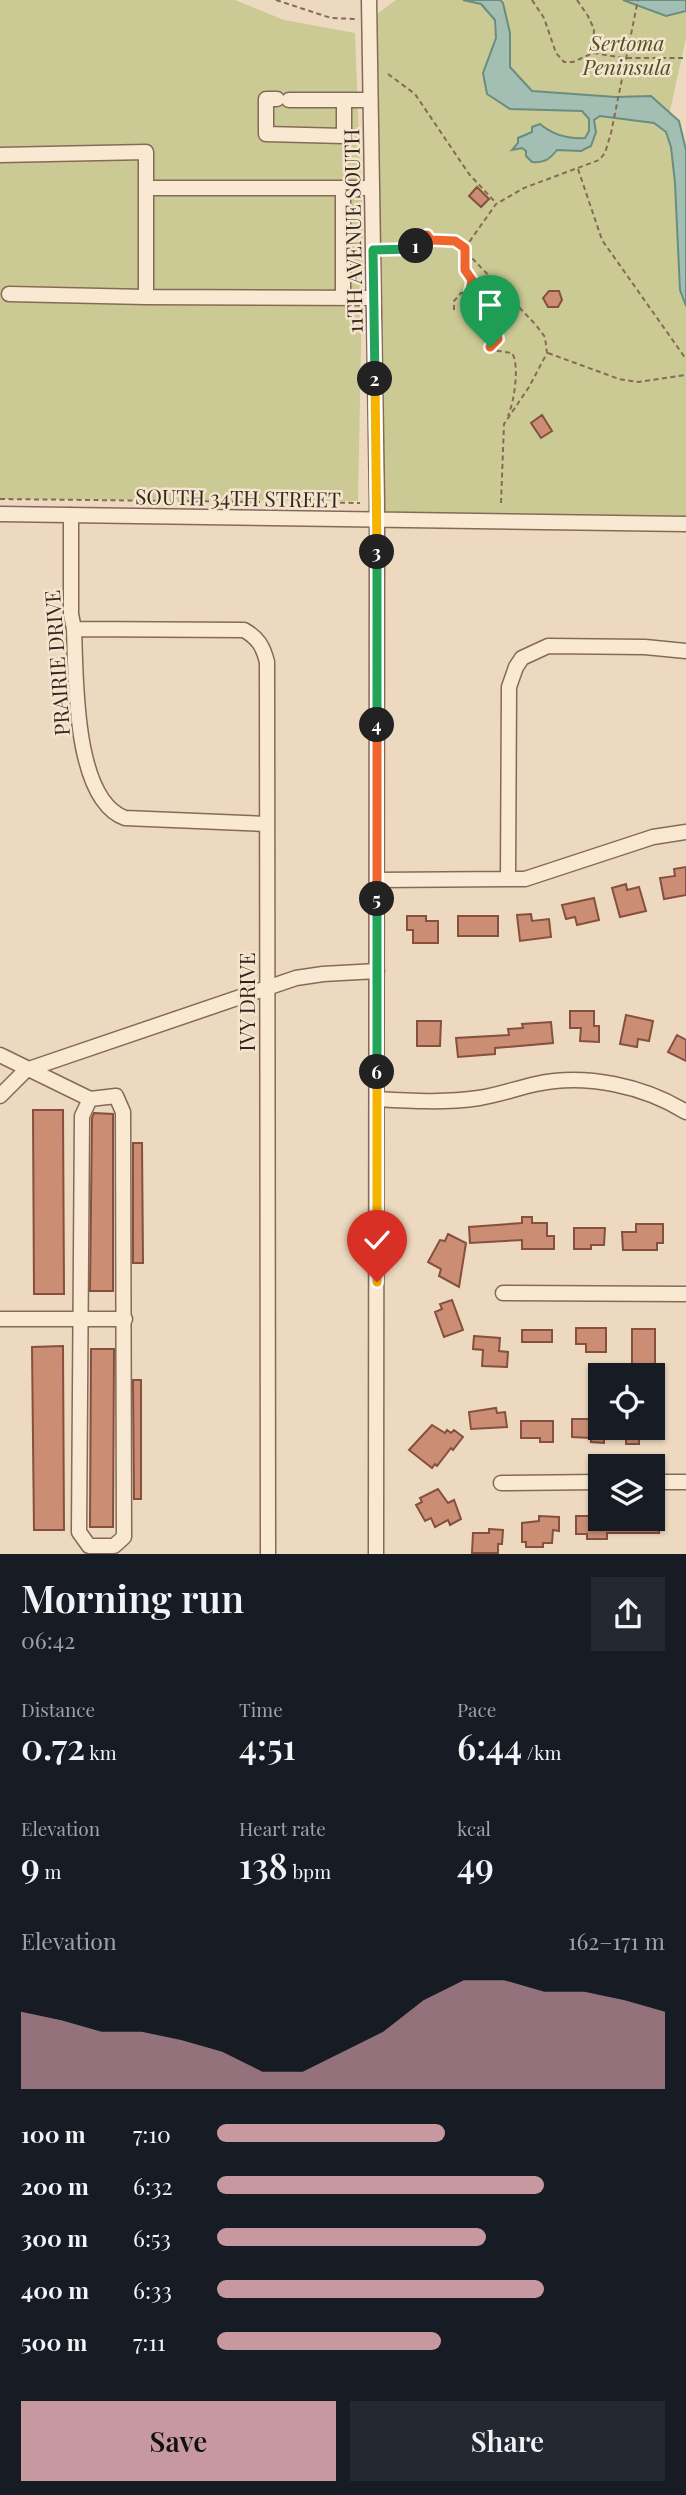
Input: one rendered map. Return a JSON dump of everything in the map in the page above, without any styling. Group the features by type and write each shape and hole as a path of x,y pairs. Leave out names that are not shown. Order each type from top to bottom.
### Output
{"street":[{"name":"11TH AVENUE SOUTH","path":"369,11 377,520 376,1553"},
{"path":"344,100 344,136 266,134 266,99 370,100"},
{"path":"0,155 146,152 146,297"},
{"path":"146,188 372,188"},
{"path":"343,298 344,188"},
{"path":"9,294 374,298"},
{"name":"SOUTH 34TH STREET","path":"0,514 686,524"},
{"name":"PRAIRIE DRIVE","path":"71,515 71,614 79,727 90,773 106,807 125,818 267,824"},
{"name":"IVY DRIVE","path":"74,629 244,630 264,647 267,662 268,1553"},
{"path":"508,879 509,687 516,667 523,658 548,646 645,647 686,651"},
{"path":"377,880 525,879 653,837 686,832"},
{"path":"0,1096 26,1070 296,978 377,971"},
{"path":"0,1055 90,1099 116,1096 123,1112 124,1537 114,1546 89,1546 79,1532 82,1116 90,1099"},
{"path":"377,1099 477,1098 537,1084 585,1081 619,1085 671,1103 686,1112"},
{"path":"503,1293 686,1294"},
{"path":"0,1319 125,1319"},
{"path":"501,1483 588,1482"},
{"path":"665,1482 686,1482"}],"path":[{"path":"276,0 331,18 369,11"},
{"path":"532,0 544,18 556,53 564,62 573,62 593,53 625,58 686,58"},
{"path":"577,0 594,29 593,53"},
{"path":"470,292 472,280 465,270 465,248 496,204 524,188 599,160 605,153 638,0"},
{"path":"388,74 415,94 469,174 496,204"},
{"path":"578,168 602,240 686,359"},
{"path":"373,250 412,249 427,235 431,240 455,241 465,248 545,337 547,353 529,387 504,424 501,503"},
{"path":"454,310 453,301 461,293 481,295 498,339 490,347 492,351 512,354 515,358 512,407 507,421"},
{"path":"547,353 554,353 619,379 638,382 686,375"},
{"path":"0,499 360,503"}],"green space":[{"path":"0,0 235,0 284,20 355,33 363,244 358,501 0,499"},
{"name":"Sertoma Peninsula","path":"396,0 686,0 686,38 669,115 686,288 686,519 377,520 369,20"}],"shaded area":[{"path":"463,0 500,0 503,3 510,33 510,67 532,91 616,97 651,96 679,121 686,150 686,306 680,290 675,183 671,147 666,132 654,123 600,116 594,120 596,132 591,146 581,151 557,150 546,160 532,162 522,148 512,150 518,143 518,138 532,132 532,127 540,124 561,136 585,138 589,131 589,119 582,111 510,109 487,94 483,73 496,38 495,20 481,4"},
{"path":"623,0 686,0 686,11 666,16"}],"building":[{"path":"477,187 489,199 481,207 469,196"},
{"path":"549,291 559,291 562,300 558,307 548,307 543,298"},
{"path":"542,415 552,431 541,438 531,423"},
{"path":"686,867 686,895 664,899 660,878 675,876 674,869"},
{"path":"626,884 627,890 639,887 646,911 620,917 612,888"},
{"path":"594,898 599,920 577,925 575,917 566,919 562,905"},
{"path":"531,914 532,921 549,919 551,937 520,941 517,915"},
{"path":"407,916 426,916 426,921 438,921 438,943 413,943 413,930 407,930"},
{"path":"458,916 498,916 498,936 458,936"},
{"path":"570,1011 594,1011 594,1026 599,1026 599,1042 580,1041 581,1028 570,1028"},
{"path":"626,1015 653,1021 649,1041 638,1039 637,1047 620,1044"},
{"path":"417,1021 441,1021 440,1046 417,1046"},
{"path":"551,1022 553,1043 495,1048 495,1054 458,1057 456,1038 509,1035 508,1029 523,1028 522,1024"},
{"path":"677,1035 686,1040 686,1061 668,1052"},
{"path":"33,1110 63,1110 64,1294 34,1294"},
{"path":"94,1113 113,1114 113,1291 90,1291"},
{"path":"133,1143 142,1143 143,1263 133,1263"},
{"path":"522,1217 532,1217 532,1223 547,1223 547,1236 554,1236 554,1249 522,1249 522,1240 470,1243 469,1227 522,1223"},
{"path":"636,1224 663,1224 663,1243 657,1243 657,1250 623,1250 622,1232 636,1232"},
{"path":"574,1228 605,1228 604,1245 591,1245 591,1249 574,1249"},
{"path":"448,1234 466,1243 459,1287 439,1276 441,1269 428,1262 440,1240 445,1241"},
{"path":"452,1300 463,1330 444,1337 435,1312 442,1309 440,1304"},
{"path":"576,1328 606,1328 606,1352 586,1352 586,1344 576,1344"},
{"path":"632,1329 655,1329 655,1363 632,1363"},
{"path":"522,1330 552,1330 552,1342 522,1342"},
{"path":"474,1336 500,1338 499,1351 508,1352 507,1367 482,1366 483,1350 473,1349"},
{"path":"63,1346 64,1530 34,1530 32,1347"},
{"path":"91,1349 114,1349 113,1527 90,1527"},
{"path":"133,1380 141,1380 141,1499 134,1499"},
{"path":"496,1408 497,1413 505,1412 507,1427 471,1429 469,1412"},
{"path":"572,1419 588,1419 588,1438 572,1437"},
{"path":"521,1421 553,1421 553,1442 540,1442 540,1438 521,1438"},
{"path":"432,1425 445,1433 447,1430 451,1433 454,1430 463,1437 437,1466 435,1464 432,1468 409,1450"},
{"path":"591,1440 604,1440 604,1443"},
{"path":"626,1440 639,1440 639,1444 626,1444"},
{"path":"438,1489 448,1503 454,1500 461,1519 450,1525 448,1520 435,1527 431,1518 425,1521 416,1505 422,1502 420,1498"},
{"path":"539,1516 559,1517 559,1531 553,1530 552,1543 543,1543 543,1547 526,1547 526,1542 522,1542 522,1523 539,1521"},
{"path":"576,1516 588,1516 588,1531 659,1531 607,1533 607,1539 587,1539 587,1534 576,1534"},
{"path":"489,1529 503,1530 498,1553 472,1553 473,1533 489,1533"}],"route":[{"path":"377,1282 377,502 373,250 412,249 427,235 431,240 455,241 465,248 465,270 472,280 470,292 481,295 488,318 496,329 498,339 490,347"}]}
